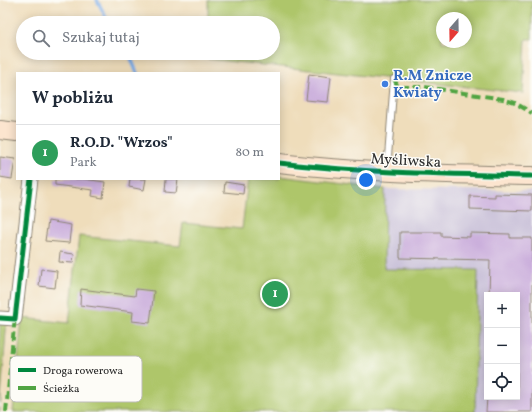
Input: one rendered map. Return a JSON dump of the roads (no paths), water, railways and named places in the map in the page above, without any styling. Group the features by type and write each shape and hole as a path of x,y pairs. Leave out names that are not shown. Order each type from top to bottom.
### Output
{"street":[{"path":"0,130 16,132"},
{"name":"Myśliwska","path":"280,163 386,172 532,176"},
{"path":"0,318 15,319 31,180"}],"lane":[{"path":"386,172 394,79"}],"waterway":[{"path":"97,0 105,16"},
{"path":"132,60 137,72"}],"place":[{"name":"R.M Znicze Kwiaty","path":"385,84"},
{"name":"R.O.D. \"Wrzos\"","path":"275,294"}]}
